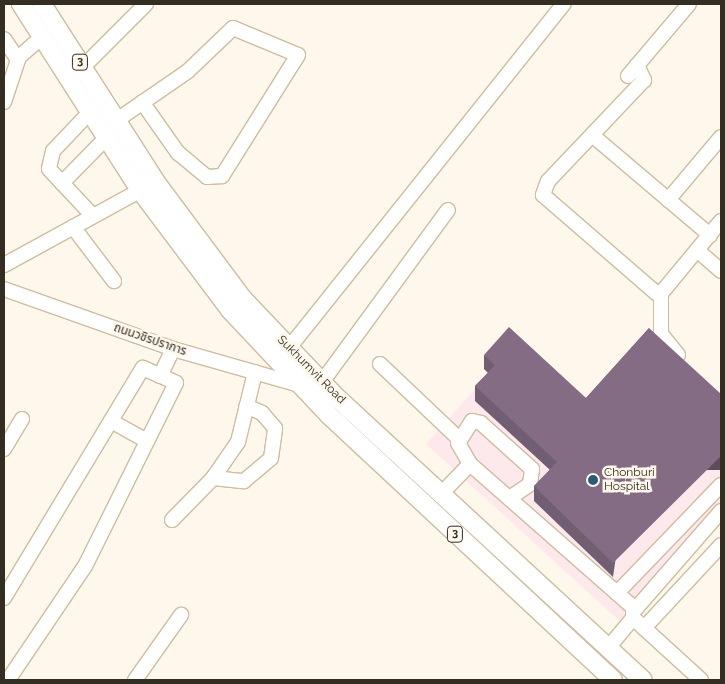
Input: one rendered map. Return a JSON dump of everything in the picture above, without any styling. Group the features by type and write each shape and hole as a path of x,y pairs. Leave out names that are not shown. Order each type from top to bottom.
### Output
{"main road":[{"name":"Sukhumvit Road","path":"21,4 140,190 230,310 299,385 613,680"},
{"name":"Sukhumvit Road","path":"42,4 155,181 203,250 289,348 322,382 441,494 643,680"}],"street":[{"path":"83,66 146,4"},
{"path":"289,348 564,4"},
{"path":"628,76 689,4"},
{"path":"117,120 142,102 188,71 233,28 298,55 222,176 207,177 178,153 142,102"},
{"path":"4,102 18,60 42,37"},
{"path":"4,39 18,60"},
{"path":"637,65 644,80 543,187 543,195 649,292 661,292"},
{"path":"89,113 49,157 49,169 94,216"},
{"path":"592,135 710,235"},
{"path":"668,200 721,137"},
{"path":"62,183 106,138"},
{"path":"4,265 155,181"},
{"path":"322,382 448,210"},
{"path":"687,364 661,334 661,292 721,221"},
{"path":"73,227 114,281"},
{"path":"697,250 721,271"},
{"name":"ถนนวชิรปราการ","path":"4,289 173,349 299,385"},
{"path":"160,376 173,349"},
{"path":"380,364 460,439"},
{"path":"4,598 143,368 176,383 85,566 8,680"},
{"path":"172,520 213,478 238,442 255,372"},
{"path":"213,478 244,480 271,458 275,428 266,417 246,406"},
{"path":"4,449 22,418"},
{"path":"111,421 147,441"},
{"path":"511,497 530,484 532,469 477,421 468,425 460,439 458,448 470,464 511,497 617,592 644,628 700,680"},
{"path":"441,494 470,464"},
{"path":"617,592 721,484"},
{"path":"608,648 634,613 721,512"},
{"path":"644,628 721,545"},
{"path":"135,680 181,616"}],"shaded area":[{"name":"Chonburi Hospital","path":"516,343 589,409 721,408 721,516 624,625 426,444"}],"building":[{"path":"509,327 586,398 649,328 721,394 721,456 613,563 534,486 557,462 475,386 495,365 484,355"}],"place":[{"name":"Chonburi Hospital","path":"593,480"}]}
